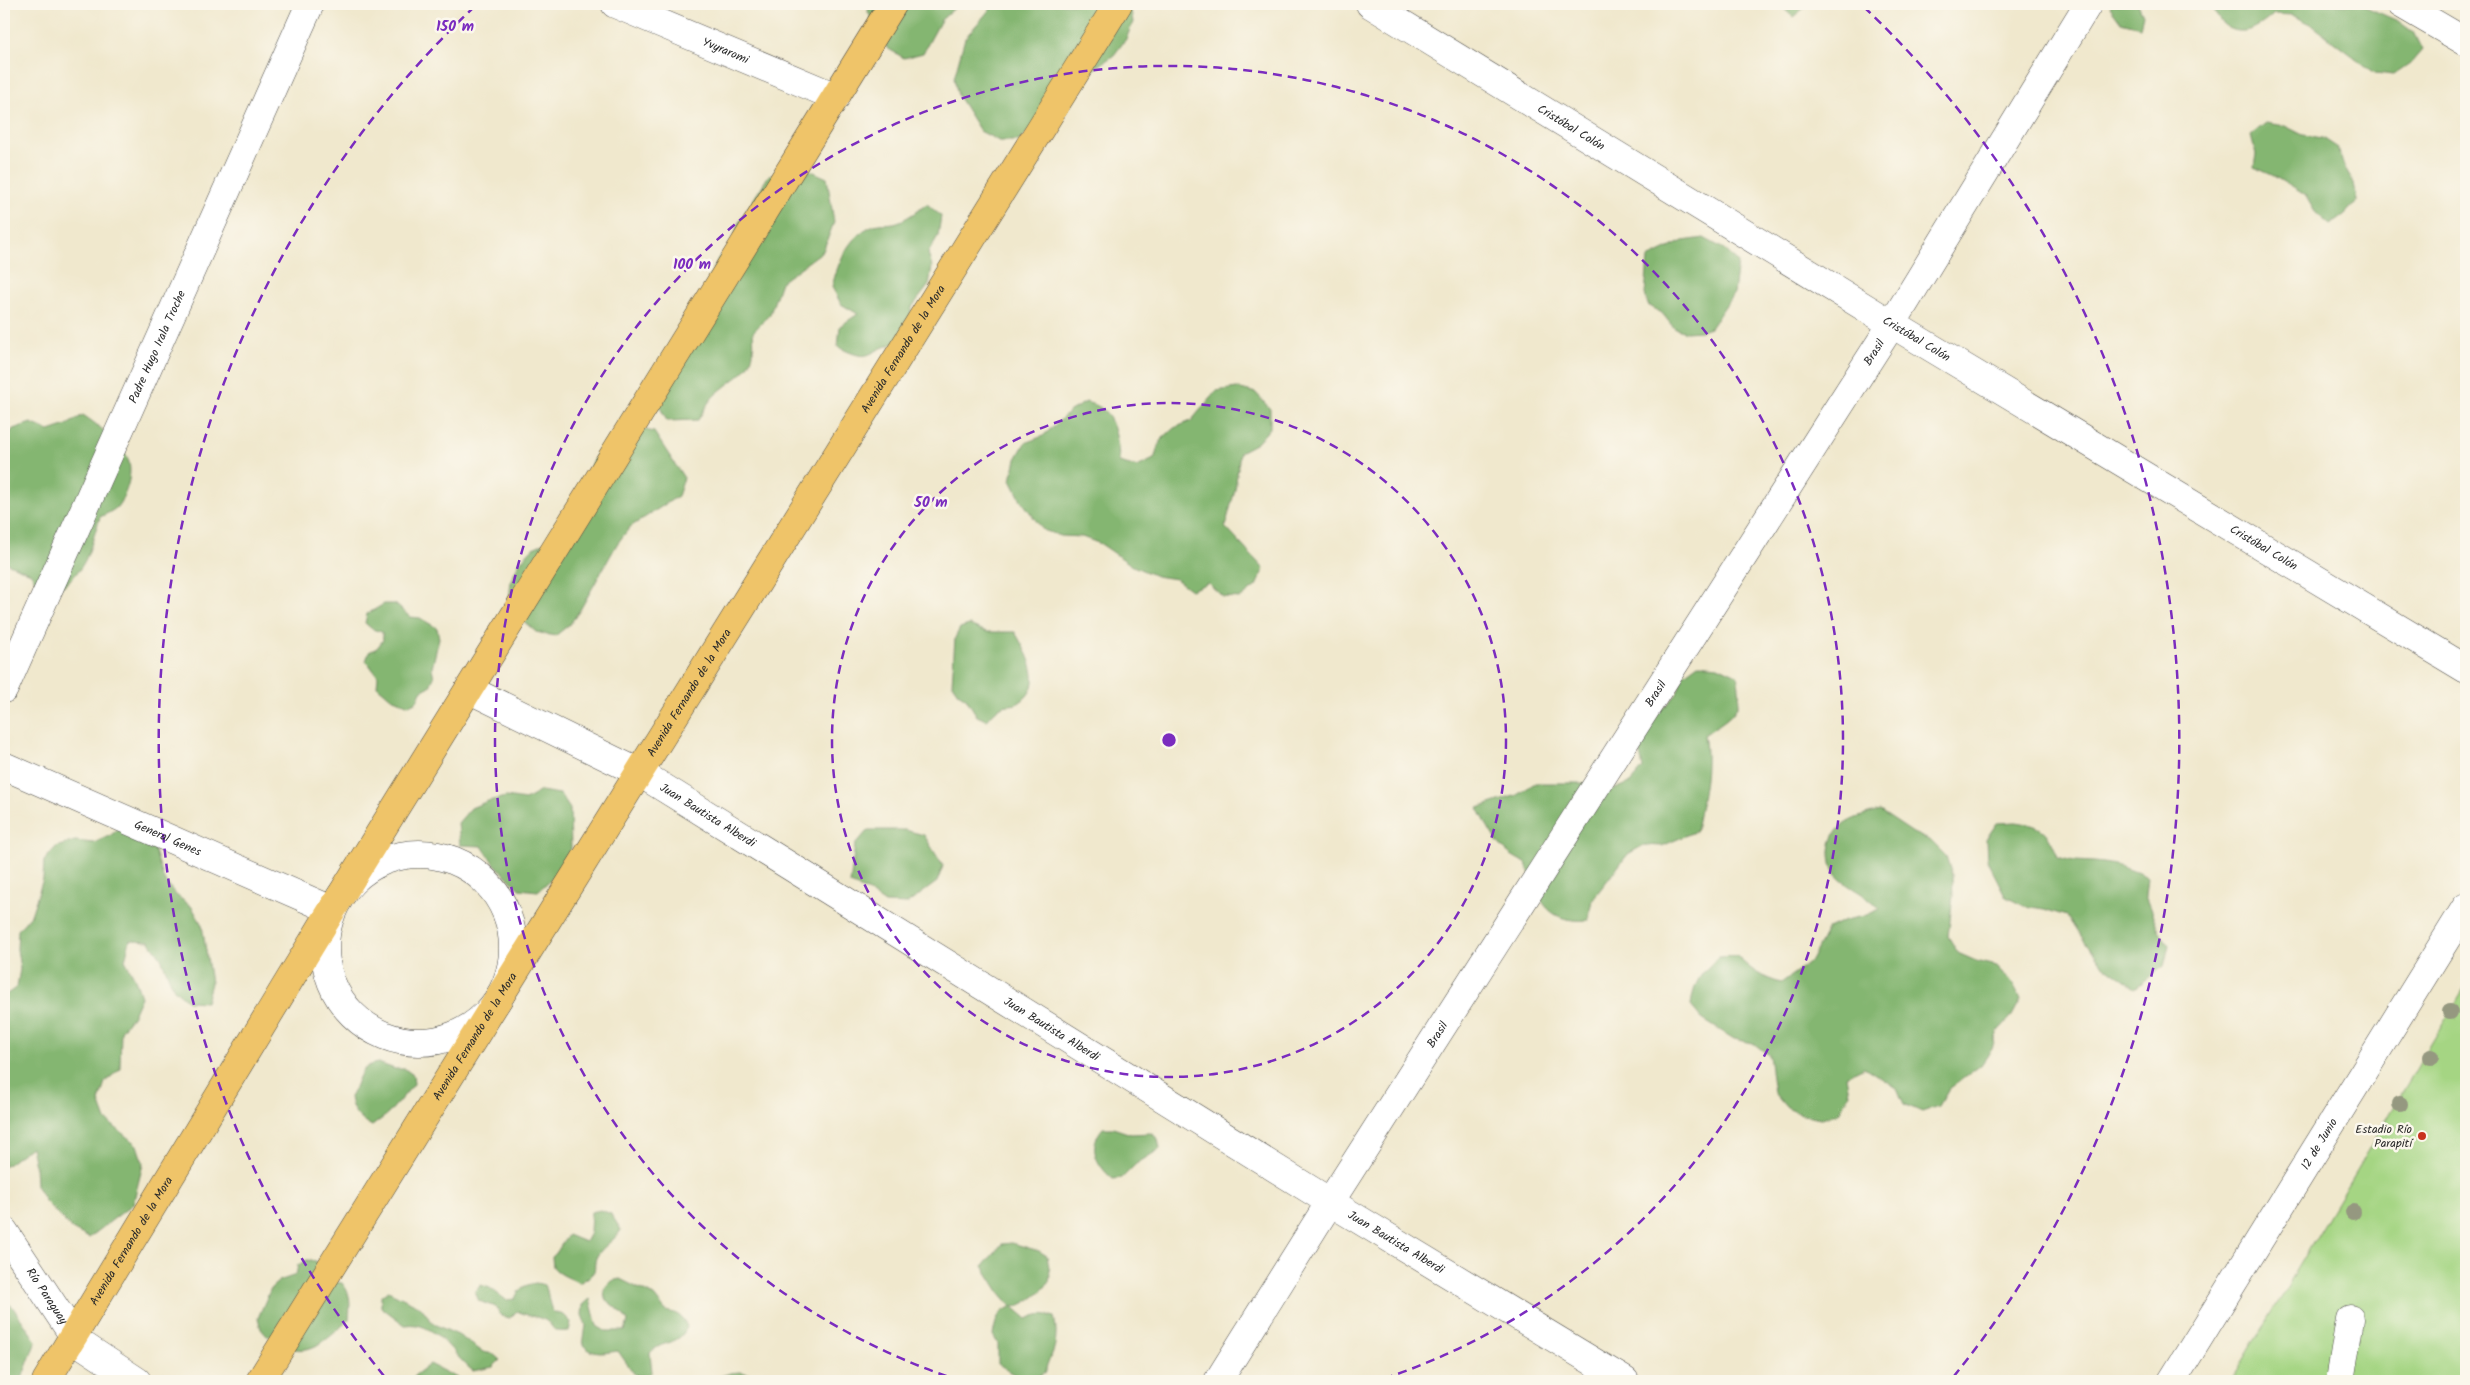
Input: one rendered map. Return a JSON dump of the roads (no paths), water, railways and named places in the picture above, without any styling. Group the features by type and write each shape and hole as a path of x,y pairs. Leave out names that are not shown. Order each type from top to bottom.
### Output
{"main road":[{"name":"Avenida Fernando de la Mora","path":"46,1381 332,910 470,690 893,4"},
{"name":"Avenida Fernando de la Mora","path":"260,1381 640,774 1118,4"}],"street":[{"name":"Padre Hugo Irala Troche","path":"4,689 310,4"},
{"name":"Yvyraromi","path":"614,4 836,97"},
{"name":"Cristóbal Colón","path":"1370,4 1892,324 2466,669"},
{"name":"Brasil","path":"1218,1381 1330,1202 1892,324 2088,4"},
{"path":"2401,4 2466,42"},
{"name":"Juan Bautista Alberdi","path":"470,690 640,774 1330,1202 1625,1381"},
{"name":"General Genes","path":"4,766 332,910"},
{"path":"406,854 438,855 468,867 492,887 508,916 514,947 509,978 494,1007 472,1027 444,1040 414,1042 384,1036 358,1020 339,997 327,970 325,939 332,910 350,883 376,864 406,854"},
{"name":"12 de Junio","path":"2172,1381 2466,907"},
{"name":"Río Paraguay","path":"4,1231 73,1336"},
{"path":"2340,1381 2350,1319"},
{"path":"73,1336 137,1381"}],"place":[{"name":"Estadio Río Parapití","path":"2422,1136"}]}
